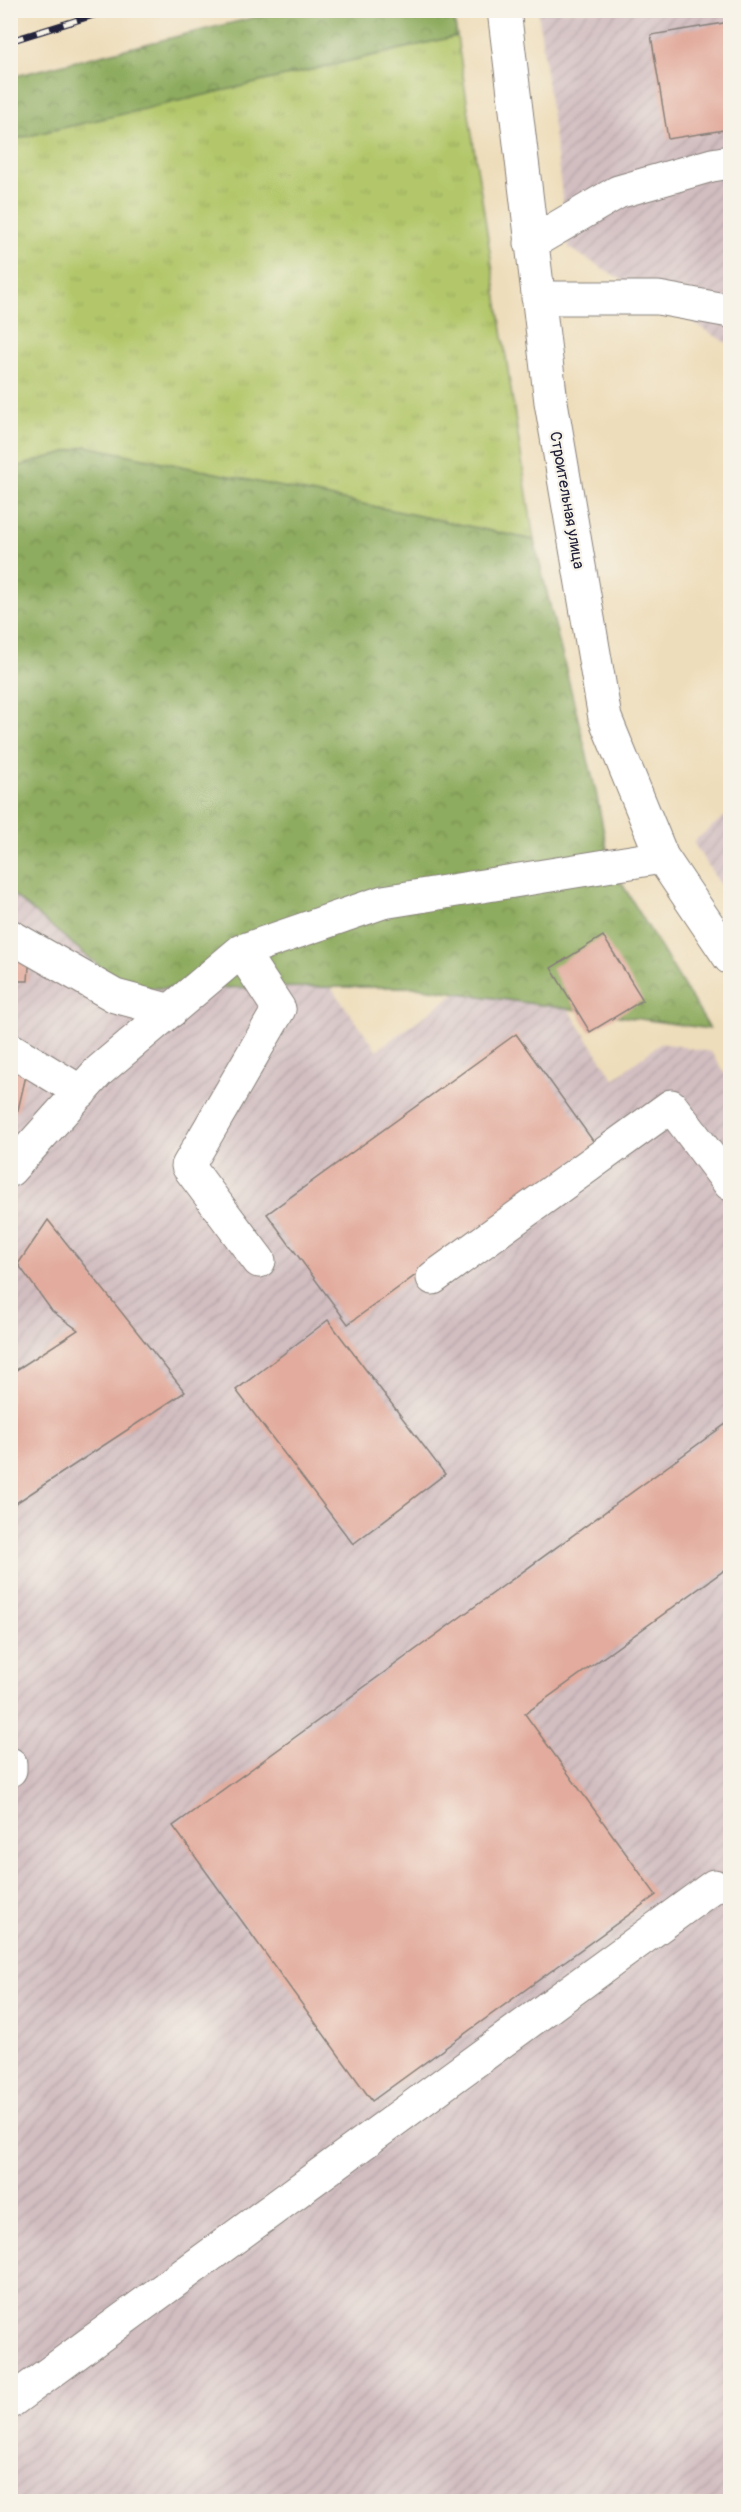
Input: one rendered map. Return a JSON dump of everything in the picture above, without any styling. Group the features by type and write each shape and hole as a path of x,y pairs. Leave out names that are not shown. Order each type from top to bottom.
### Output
{"street":[{"name":"Строительная улица","path":"504,10 551,402 605,718 662,857 726,952"},
{"path":"531,243 618,192 730,162"},
{"path":"538,298 658,298 730,311"},
{"path":"10,1170 99,1071 241,951 382,902 662,857"},
{"path":"726,952 730,912"},
{"path":"10,936 115,996 171,1011"},
{"path":"241,951 279,1009 188,1166 259,1261"},
{"path":"10,1049 81,1092"},
{"path":"433,1278 671,1106 730,1184"},
{"path":"10,1764 10,1770"},
{"path":"10,2402 714,1886"}],"shaded area":[{"path":"538,11 730,11 730,345 569,248"},
{"path":"730,812 730,900 693,842"},
{"path":"218,834 377,1050 525,943 614,1079 661,1043 711,1052 730,1081 730,2501 11,2501 10,857"}],"green space":[{"path":"280,11 453,11 457,36 11,140 11,77"},
{"path":"457,36 534,540 86,446 11,469 10,140"},
{"path":"86,446 534,540 596,792 610,864 710,1029 416,987 126,988 11,893 10,469"}],"building":[{"path":"730,22 730,129 668,139 651,35"},
{"path":"603,936 643,1000 590,1032 551,968"},
{"path":"10,951 30,952 28,981 10,981"},
{"path":"516,1034 596,1145 348,1324 267,1214"},
{"path":"10,1063 28,1067 18,1110 10,1108"},
{"path":"48,1220 185,1392 10,1507 10,1374 78,1330 52,1311 18,1264"},
{"path":"328,1320 445,1474 353,1544 236,1390"},
{"path":"730,1421 730,1566 525,1714 656,1895 372,2101 173,1826"}],"railway":[{"path":"10,41 110,10"}]}
